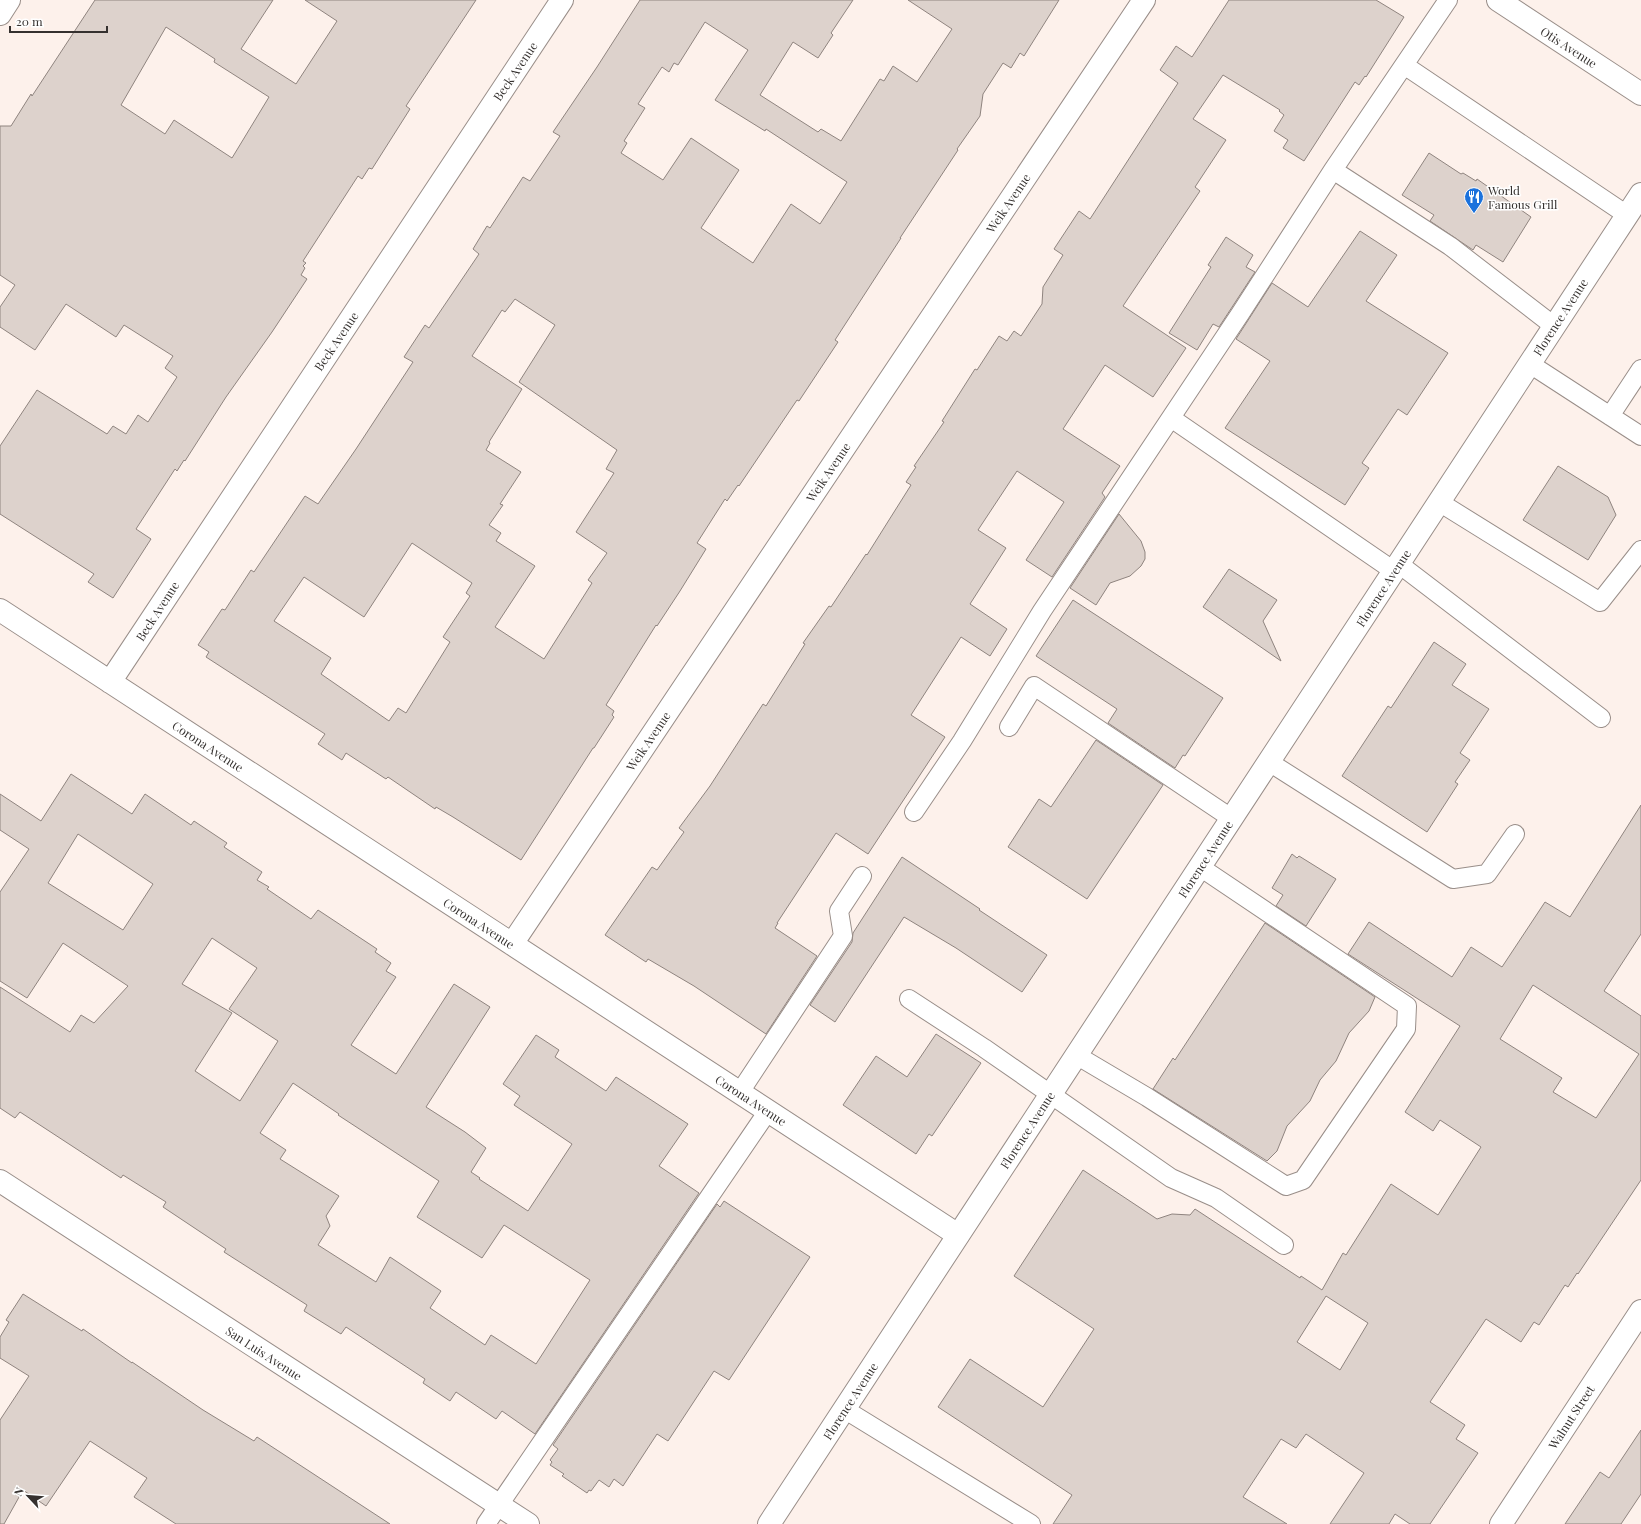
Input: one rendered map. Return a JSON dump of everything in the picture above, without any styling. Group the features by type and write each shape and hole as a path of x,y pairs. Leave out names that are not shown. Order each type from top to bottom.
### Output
{"street":[{"path":"0,14 9,0"},
{"name":"Beck Avenue","path":"110,682 562,0"},
{"name":"Weik Avenue","path":"512,944 1144,0"},
{"name":"Otis Avenue","path":"1498,0 1641,94"},
{"name":"Florence Avenue","path":"769,1524 1641,194"},
{"name":"Corona Avenue","path":"0,610 958,1235"},
{"name":"San Luis Avenue","path":"0,1181 498,1506 528,1524"},
{"name":"Walnut Street","path":"1501,1524 1641,1311"}],"lane":[{"path":"914,812 962,741 1042,611 1240,314 1333,170 1448,0"},
{"path":"1404,65 1627,215"},
{"path":"1333,170 1450,246 1554,326"},
{"path":"1530,364 1641,436"},
{"path":"1610,416 1641,369"},
{"path":"1171,418 1396,567 1601,718"},
{"path":"1439,502 1600,602 1641,550"},
{"path":"1009,727 1034,686 1232,818"},
{"path":"1269,762 1453,879 1486,874 1515,834"},
{"path":"1076,1055 1286,1186 1303,1180 1406,1029 1407,1006 1200,867"},
{"path":"740,1092 843,936 839,911 862,876"},
{"path":"909,998 1172,1178 1216,1198 1284,1245"},
{"path":"486,1524 768,1111"},
{"path":"844,1409 1030,1524"}],"building":[{"path":"95,0 273,0 241,49 296,84 337,21 305,0 476,0 406,106 410,109 372,169 369,168 362,179 358,176 303,261 306,263 303,266 305,268 301,275 307,279 226,397 185,461 184,460 177,471 175,469 136,529 151,539 113,598 88,582 94,574 0,514 0,446 37,390 107,434 113,426 126,434 138,415 148,422 177,377 165,368 173,356 124,325 116,337 66,304 35,350 0,327 0,307 15,285 0,275 0,126 11,126 31,94 32,96","holes":["166,27 215,59 214,62 269,97 232,158 174,120 165,134 121,105"]},
{"path":"640,0 853,0 831,33 833,35 818,58 793,42 760,95 818,132 821,129 841,141 880,79 884,81 893,66 917,82 952,29 908,0 1059,0 1024,56 1020,53 1011,68 1003,63 983,94 980,116 957,149 958,150 835,340 838,342 799,401 797,400 739,486 738,485 727,501 725,499 697,543 706,549 606,705 614,711 612,715 614,717 521,860 453,817 436,807 435,809 388,777 386,779 346,753 342,760 318,744 325,734 206,657 209,652 198,645 222,609 225,610 251,570 254,572 305,496 318,504 356,449 413,362 404,357 425,325 429,328 479,254 473,249 487,226 490,228 523,177 530,181 560,136 553,132","holes":["705,22 748,50 715,100 765,131 766,129 847,182 820,224 791,204 753,263 701,228 739,170 691,138 663,180 621,153 627,143 624,141 645,108 638,104 662,67 669,72 674,63 678,65","515,299 555,325 519,382 617,450 606,469 614,473 576,532 607,553 588,580 592,583 544,659 495,627 535,566 496,541 501,533 489,525 503,505 500,504 521,472 486,450 490,443 489,442 522,389 472,356 502,310 505,312","412,543 472,583 466,593 470,596 443,637 450,642 406,713 398,708 389,721 321,674 331,658 274,621 304,577 364,617"]},
{"path":"1229,0 1376,0 1404,17 1366,77 1365,76 1359,85 1355,82 1304,161 1283,148 1288,140 1274,131 1284,115 1279,111 1280,110 1223,75 1193,119 1226,140 1195,187 1200,191 1123,306 1186,348 1153,397 1105,365 1063,429 1120,466 1102,493 1105,497 1052,577 1026,560 1064,502 1017,471 978,530 1006,548 970,604 1007,629 990,656 961,637 911,715 945,737 868,854 836,833 777,923 775,928 817,956 766,1034 694,986 648,959 646,962 605,935 652,867 657,870 684,832 679,828 710,786 763,704 766,706 805,644 803,643 829,606 831,607 866,554 867,555 911,485 906,482 916,467 914,466 944,422 942,421 975,369 977,370 999,336 1007,341 1014,331 1021,336 1042,304 1043,287 1063,255 1054,249 1079,211 1090,219 1178,83 1160,70 1176,46 1192,57"},
{"path":"1429,153 1461,174 1463,173 1476,181 1477,179 1531,217 1503,262 1476,245 1473,250 1430,221 1434,215 1402,195"},
{"path":"1360,231 1397,255 1366,301 1448,353 1407,415 1398,409 1362,463 1369,468 1345,505 1225,428 1270,361 1236,339 1272,283 1308,307"},
{"path":"1226,237 1253,255 1246,267 1255,272 1219,327 1213,324 1197,350 1169,333 1211,267 1208,265"},
{"path":"1558,466 1608,497 1616,515 1588,560 1523,520"},
{"path":"1119,514 1141,541 1145,552 1145,559 1141,566 1130,576 1110,583 1096,605 1070,588"},
{"path":"1229,569 1277,600 1263,621 1281,661 1203,607"},
{"path":"1073,600 1223,698 1185,756 1183,755 1175,768 1108,723 1117,709 1036,656"},
{"path":"1434,642 1466,664 1452,685 1489,709 1460,753 1470,760 1455,782 1458,784 1427,832 1342,776 1388,706 1391,708"},
{"path":"1096,740 1163,785 1087,899 1008,847 1039,799 1051,807"},
{"path":"71,774 132,814 145,794 191,825 194,821 227,843 224,847 262,872 257,880 269,887 267,889 311,919 318,910 377,949 375,952 391,963 386,971 396,977 351,1045 396,1074 454,984 490,1007 426,1107 465,1132 486,1148 471,1172 480,1178 479,1179 528,1211 572,1144 514,1105 520,1096 503,1084 536,1035 559,1050 555,1057 606,1091 616,1077 688,1124 659,1166 699,1193 535,1434 502,1411 496,1419 456,1392 450,1401 423,1383 425,1379 346,1327 341,1334 304,1311 307,1305 224,1252 226,1249 163,1207 166,1202 123,1175 121,1178 20,1112 15,1118 0,1108 0,987 70,1032 81,1015 94,1023 128,986 63,943 27,998 0,981 0,892 29,849 0,830 0,794 41,821","holes":["78,834 153,884 123,930 48,883","212,938 257,968 229,1009 278,1041 240,1101 195,1071 232,1013 182,984","293,1083 339,1114 338,1115 439,1181 417,1217 482,1258 504,1225 590,1280 536,1364 491,1335 485,1345 430,1308 441,1291 390,1257 376,1282 318,1245 330,1226 326,1216 339,1196 280,1159 286,1150 260,1133"]},
{"path":"1641,805 1641,934 1604,991 1641,1016 1641,1180 1578,1274 1577,1273 1568,1287 1565,1285 1539,1325 1534,1322 1521,1342 1486,1319 1430,1402 1465,1425 1456,1439 1478,1453 1430,1524 1410,1524 1395,1514 1389,1524 1330,1524 1364,1473 1306,1434 1296,1448 1281,1439 1243,1497 1287,1524 1053,1524 1072,1495 938,1407 970,1359 1043,1407 1094,1329 1014,1276 1083,1170 1157,1219 1172,1214 1190,1215 1195,1209 1300,1278 1301,1276 1322,1290 1343,1253 1346,1255 1391,1184 1438,1215 1481,1147 1440,1120 1433,1131 1405,1112 1460,1026 1348,954 1369,922 1452,977 1471,947 1502,967 1545,902 1570,917","holes":["1533,985 1639,1054 1596,1118 1553,1092 1562,1078 1500,1039","1326,1296 1368,1323 1340,1370 1297,1342"]},
{"path":"1292,854 1297,858 1299,856 1336,879 1306,926 1276,906 1283,895 1272,888"},
{"path":"902,857 1047,955 1022,992 956,948 904,917 835,1022 810,1005 852,942 853,933"},
{"path":"1265,923 1375,997 1369,1011 1349,1033 1336,1061 1320,1080 1310,1101 1287,1126 1277,1151 1267,1161 1153,1089 1173,1058 1175,1060"},
{"path":"936,1034 981,1063 932,1136 929,1134 916,1154 843,1105 876,1056 907,1077"},
{"path":"724,1201 810,1257 729,1380 714,1371 668,1441 657,1434 623,1486 614,1479 609,1487 599,1480 591,1491 589,1490 587,1493 562,1476 564,1474 550,1465 552,1462 550,1460 558,1449 553,1445 717,1204 720,1207"},
{"path":"23,1294 82,1331 83,1329 203,1410 254,1441 257,1437 390,1524 176,1524 134,1497 147,1478 90,1441 46,1506 23,1490 4,1524 0,1524 0,1420 29,1376 0,1358 0,1337 9,1322 6,1320"},
{"path":"1641,1430 1641,1494 1621,1524 1565,1524 1600,1472 1609,1478"}],"place":[{"name":"World Famous Grill","path":"1474,214"}]}
